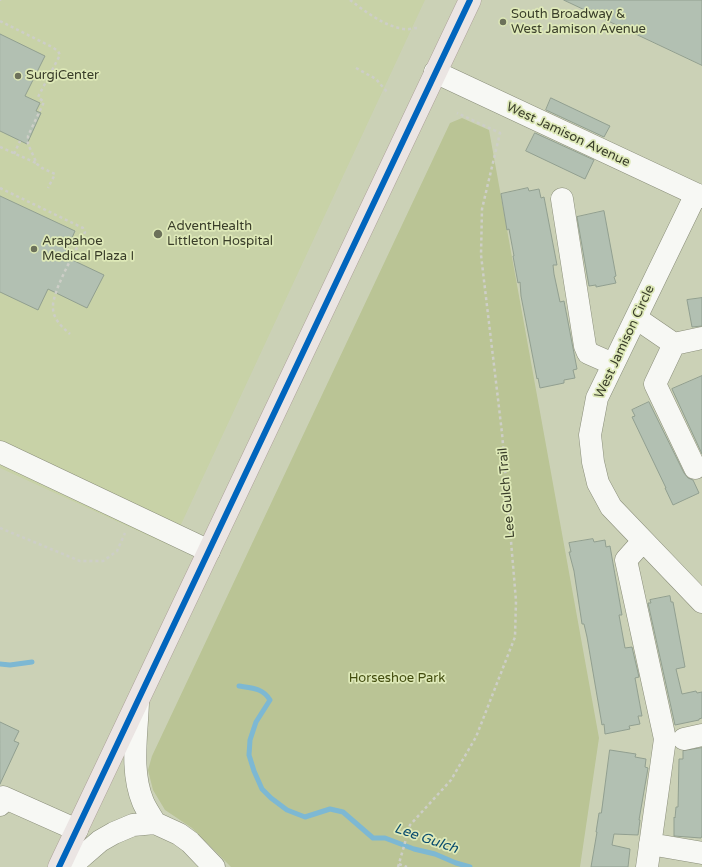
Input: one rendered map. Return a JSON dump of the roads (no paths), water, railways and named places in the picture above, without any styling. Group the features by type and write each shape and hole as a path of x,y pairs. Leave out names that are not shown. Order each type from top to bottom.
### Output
{"main road":[{"path":"59,867 470,0"}],"street":[{"name":"West Jamison Avenue","path":"435,72 699,196"},
{"name":"West Jamison Circle","path":"699,196 636,318 597,398 590,435 592,462 598,483 611,507 702,602"},
{"path":"562,200 585,346 588,353 614,364"},
{"path":"636,318 674,344 702,338"},
{"path":"674,344 655,384 695,468"},
{"path":"0,452 209,551"},
{"path":"643,541 626,560 665,738 647,867"},
{"path":"138,702 136,781 143,802 155,823"},
{"path":"1,799 76,830"},
{"path":"70,867 100,841 114,833 133,825 155,823 180,834 190,842 214,867"},
{"path":"650,844 702,853"}],"waterway":[{"name":"Lee Gulch","path":"0,664 10,665 32,662"},
{"name":"Lee Gulch","path":"239,686 261,691 270,700 256,722 250,740 249,755 262,789 271,798 287,810 305,817 330,809 343,812 373,838 385,838 470,867"}],"place":[{"name":"South Broadway & West Jamison Avenue","path":"503,22"},
{"name":"SurgiCenter","path":"18,76"},
{"name":"AdventHealth Littleton Hospital","path":"158,234"},
{"name":"Arapahoe Medical Plaza I","path":"34,249"}],"park label":[{"name":"Horseshoe Park","path":"397,679"}]}
